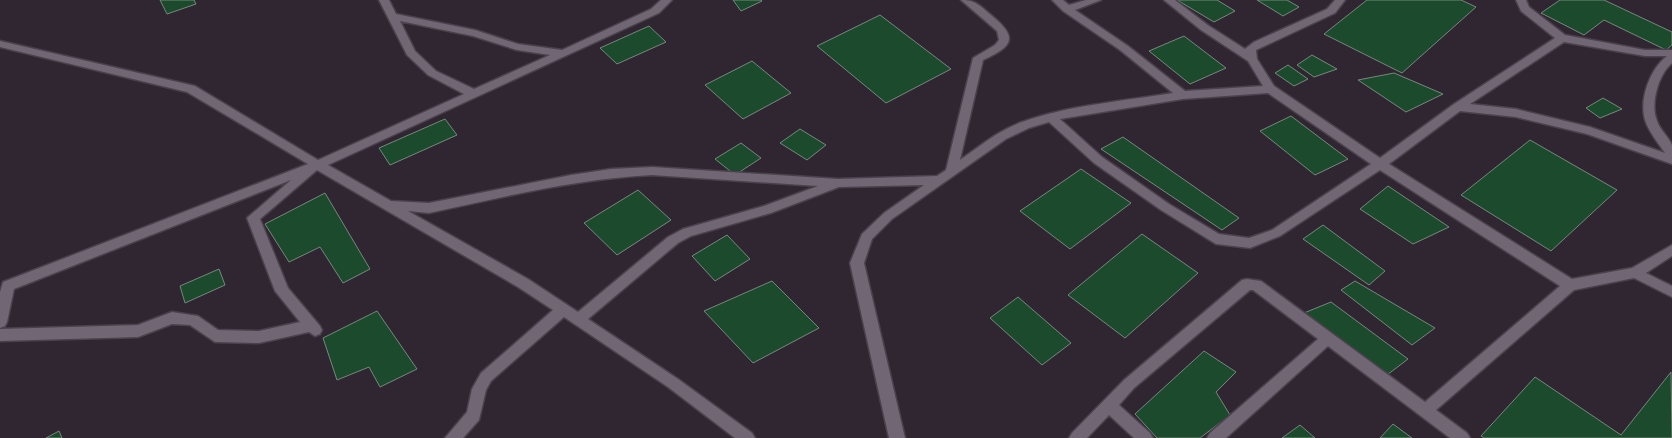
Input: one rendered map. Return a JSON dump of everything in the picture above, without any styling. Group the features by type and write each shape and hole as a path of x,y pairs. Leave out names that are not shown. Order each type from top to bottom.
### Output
{"street":[{"path":"384,0 411,53 432,73 474,94"},
{"path":"0,322 8,286 318,165 655,11 667,0"},
{"path":"945,176 978,58 999,47 1005,41 1006,35 1002,28 966,0"},
{"path":"1057,0 1184,94"},
{"path":"1067,8 1096,0"},
{"path":"1169,0 1252,59"},
{"path":"1340,0 1331,12 1250,49 1252,59 1270,90 1380,164 1570,285"},
{"path":"1521,0 1525,8 1562,38 1645,53 1672,53"},
{"path":"392,16 475,33 517,47 562,53"},
{"path":"1051,117 1098,160 1165,207 1216,239 1250,243 1276,234 1380,164 1458,107 1562,38"},
{"path":"0,44 191,89 318,165 523,283 673,382 747,438"},
{"path":"1672,58 1666,61 1658,72 1648,102 1648,113 1652,124 1672,154"},
{"path":"897,438 856,262 866,237 888,216 1002,136 1051,117 1184,94 1270,90"},
{"path":"1458,107 1516,113 1590,131 1672,160"},
{"path":"0,335 138,331 172,318 193,320 215,336 260,337 313,328 282,291 254,218 318,165"},
{"path":"386,204 429,208 571,179 611,173 652,170 838,183 945,176"},
{"path":"578,320 672,240 687,232 767,210 838,183"},
{"path":"1425,410 1570,285 1635,273 1672,250"},
{"path":"1635,273 1672,292"},
{"path":"1077,438 1129,384 1247,284 1256,285 1462,438"},
{"path":"453,438 474,415 479,389 486,377 563,310"},
{"path":"1215,438 1327,339"},
{"path":"1109,405 1145,438"}],"building":[{"path":"160,0 194,0 196,4 167,14"},
{"path":"733,0 761,0 762,1 741,11"},
{"path":"1177,0 1217,0 1235,11 1214,22"},
{"path":"1257,0 1287,0 1299,7 1283,16"},
{"path":"1367,0 1461,0 1476,7 1402,73 1324,34"},
{"path":"1560,0 1604,0 1672,32 1672,45 1666,50 1604,20 1584,35 1541,13"},
{"path":"880,15 951,69 886,103 817,46"},
{"path":"649,26 666,42 617,64 600,48"},
{"path":"1184,36 1226,68 1190,84 1149,51"},
{"path":"1312,55 1337,69 1314,77 1297,65"},
{"path":"752,61 791,93 743,119 705,85"},
{"path":"1288,65 1308,79 1294,86 1275,73"},
{"path":"1394,73 1443,94 1406,112 1358,80"},
{"path":"1603,98 1622,109 1600,118 1586,108"},
{"path":"1291,116 1348,159 1315,175 1260,131"},
{"path":"445,119 457,135 390,165 379,148"},
{"path":"800,129 826,145 807,160 780,143"},
{"path":"1123,137 1239,218 1222,230 1101,149"},
{"path":"1530,140 1617,190 1551,251 1461,195"},
{"path":"741,143 761,158 735,175 715,159"},
{"path":"1081,169 1131,203 1070,249 1020,211"},
{"path":"1388,186 1449,227 1413,244 1360,209"},
{"path":"638,190 671,220 617,255 584,223"},
{"path":"325,193 370,269 343,283 320,247 289,262 265,224"},
{"path":"1323,225 1385,271 1369,285 1303,239"},
{"path":"1142,234 1198,273 1125,338 1068,295"},
{"path":"727,235 750,259 715,281 692,256"},
{"path":"219,269 225,285 185,303 180,286"},
{"path":"772,281 819,328 753,363 704,311"},
{"path":"1355,281 1435,328 1412,345 1341,290"},
{"path":"1018,297 1071,343 1042,365 990,318"},
{"path":"1331,302 1408,359 1387,375 1304,313"},
{"path":"377,311 417,369 380,387 369,367 337,380 323,338"},
{"path":"1204,351 1236,372 1216,392 1230,415 1200,438 1157,438 1135,414"},
{"path":"1671,372 1672,438 1484,438 1481,436 1535,377 1621,435"},
{"path":"1393,424 1412,438 1380,438"},
{"path":"1300,425 1315,438 1282,438"},
{"path":"59,431 62,438 46,438"}]}
